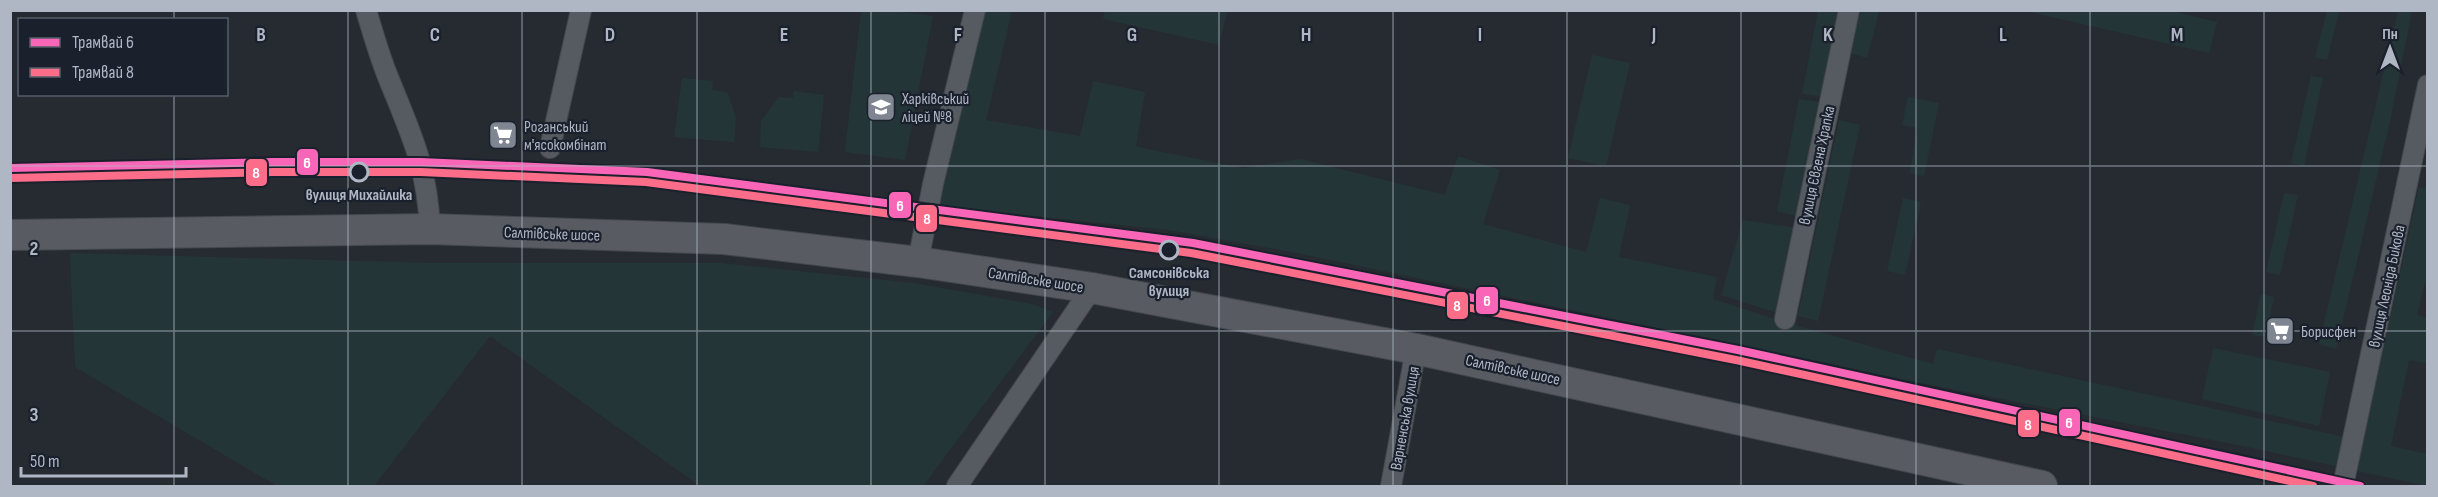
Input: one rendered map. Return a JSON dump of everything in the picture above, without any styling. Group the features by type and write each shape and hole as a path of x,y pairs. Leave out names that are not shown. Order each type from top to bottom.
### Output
{"main road":[{"name":"Салтівське шосе","path":"10,235 430,229 724,239 918,262 1092,288 1416,348 2042,486"}],"street":[{"path":"366,10 387,75 416,144 428,192 430,229"},
{"path":"550,148 581,10"},
{"path":"918,262 933,184 975,10"},
{"name":"вулиця Євгена Храпка","path":"1785,319 1849,10"},
{"name":"вулиця Леоніда Бикова","path":"2343,486 2427,86"},
{"path":"957,486 1092,288"},
{"name":"Варненська вулиця","path":"1391,486 1416,348"}],"shaded area":[{"path":"1105,10 1227,11 1219,45 1103,19"},
{"path":"861,11 892,11 933,16 905,160 845,152"},
{"path":"978,11 1012,11 986,120 1080,136 1093,81 1145,92 1136,146 1147,149 1244,168 1300,159 1445,195 1458,156 1500,170 1483,224 1586,252 1600,198 1630,205 1619,257 1717,277 1713,299 1784,322 1933,364 1937,349 2363,441 2419,187 2427,189 2428,270 2417,315 2427,318 2427,363 2409,360 2391,446 2427,454 2427,486 2243,446 1926,384 1292,252 1169,230 934,206"},
{"path":"1818,11 1846,11 1827,97 1802,94"},
{"path":"1860,11 1879,11 1867,58 1850,53"},
{"path":"2026,11 2171,11 2217,22 2209,53"},
{"path":"2327,11 2339,11 2327,60 2315,57"},
{"path":"2398,11 2412,11 2390,121 2336,349 2319,344"},
{"path":"1592,55 1630,63 1606,166 1568,158"},
{"path":"2311,76 2323,78 2304,166 2291,163"},
{"path":"682,78 713,81 712,90 727,92 736,117 734,142 674,137"},
{"path":"794,91 824,95 818,152 760,147 761,121 779,97 793,98"},
{"path":"1908,97 1939,103 1924,176 1910,173 1917,128 1902,125"},
{"path":"1799,99 1827,103 1804,218 1777,211"},
{"path":"1839,120 1860,125 1818,321 1798,316"},
{"path":"2284,193 2298,195 2280,275 2266,272"},
{"path":"1903,198 1921,202 1905,275 1887,271"},
{"path":"1743,220 1798,228 1781,314 1721,295"},
{"path":"70,253 432,263 721,263 913,283 1032,304 1053,312 923,486 700,486 490,336 374,486 277,486 75,367"},
{"path":"2261,294 2274,297 2265,337 2252,335"},
{"path":"2213,348 2330,372 2319,426 2202,399"}],"tram line":[{"name":"6","path":"10,168 274,162 421,162 647,172 1193,243 1738,350 2360,486"},
{"name":"8","path":"10,178 274,172 421,172 646,182 1191,253 1736,360 2313,486"}],"place":[{"name":"Харківський ліцей №8","path":"881,107"},
{"name":"Роганський м'ясокомбінат","path":"503,135"},
{"name":"вулиця Михайлика","path":"359,172"},
{"name":"Самсонівська вулиця","path":"1169,250"},
{"name":"Борисфен","path":"2280,331"}]}
